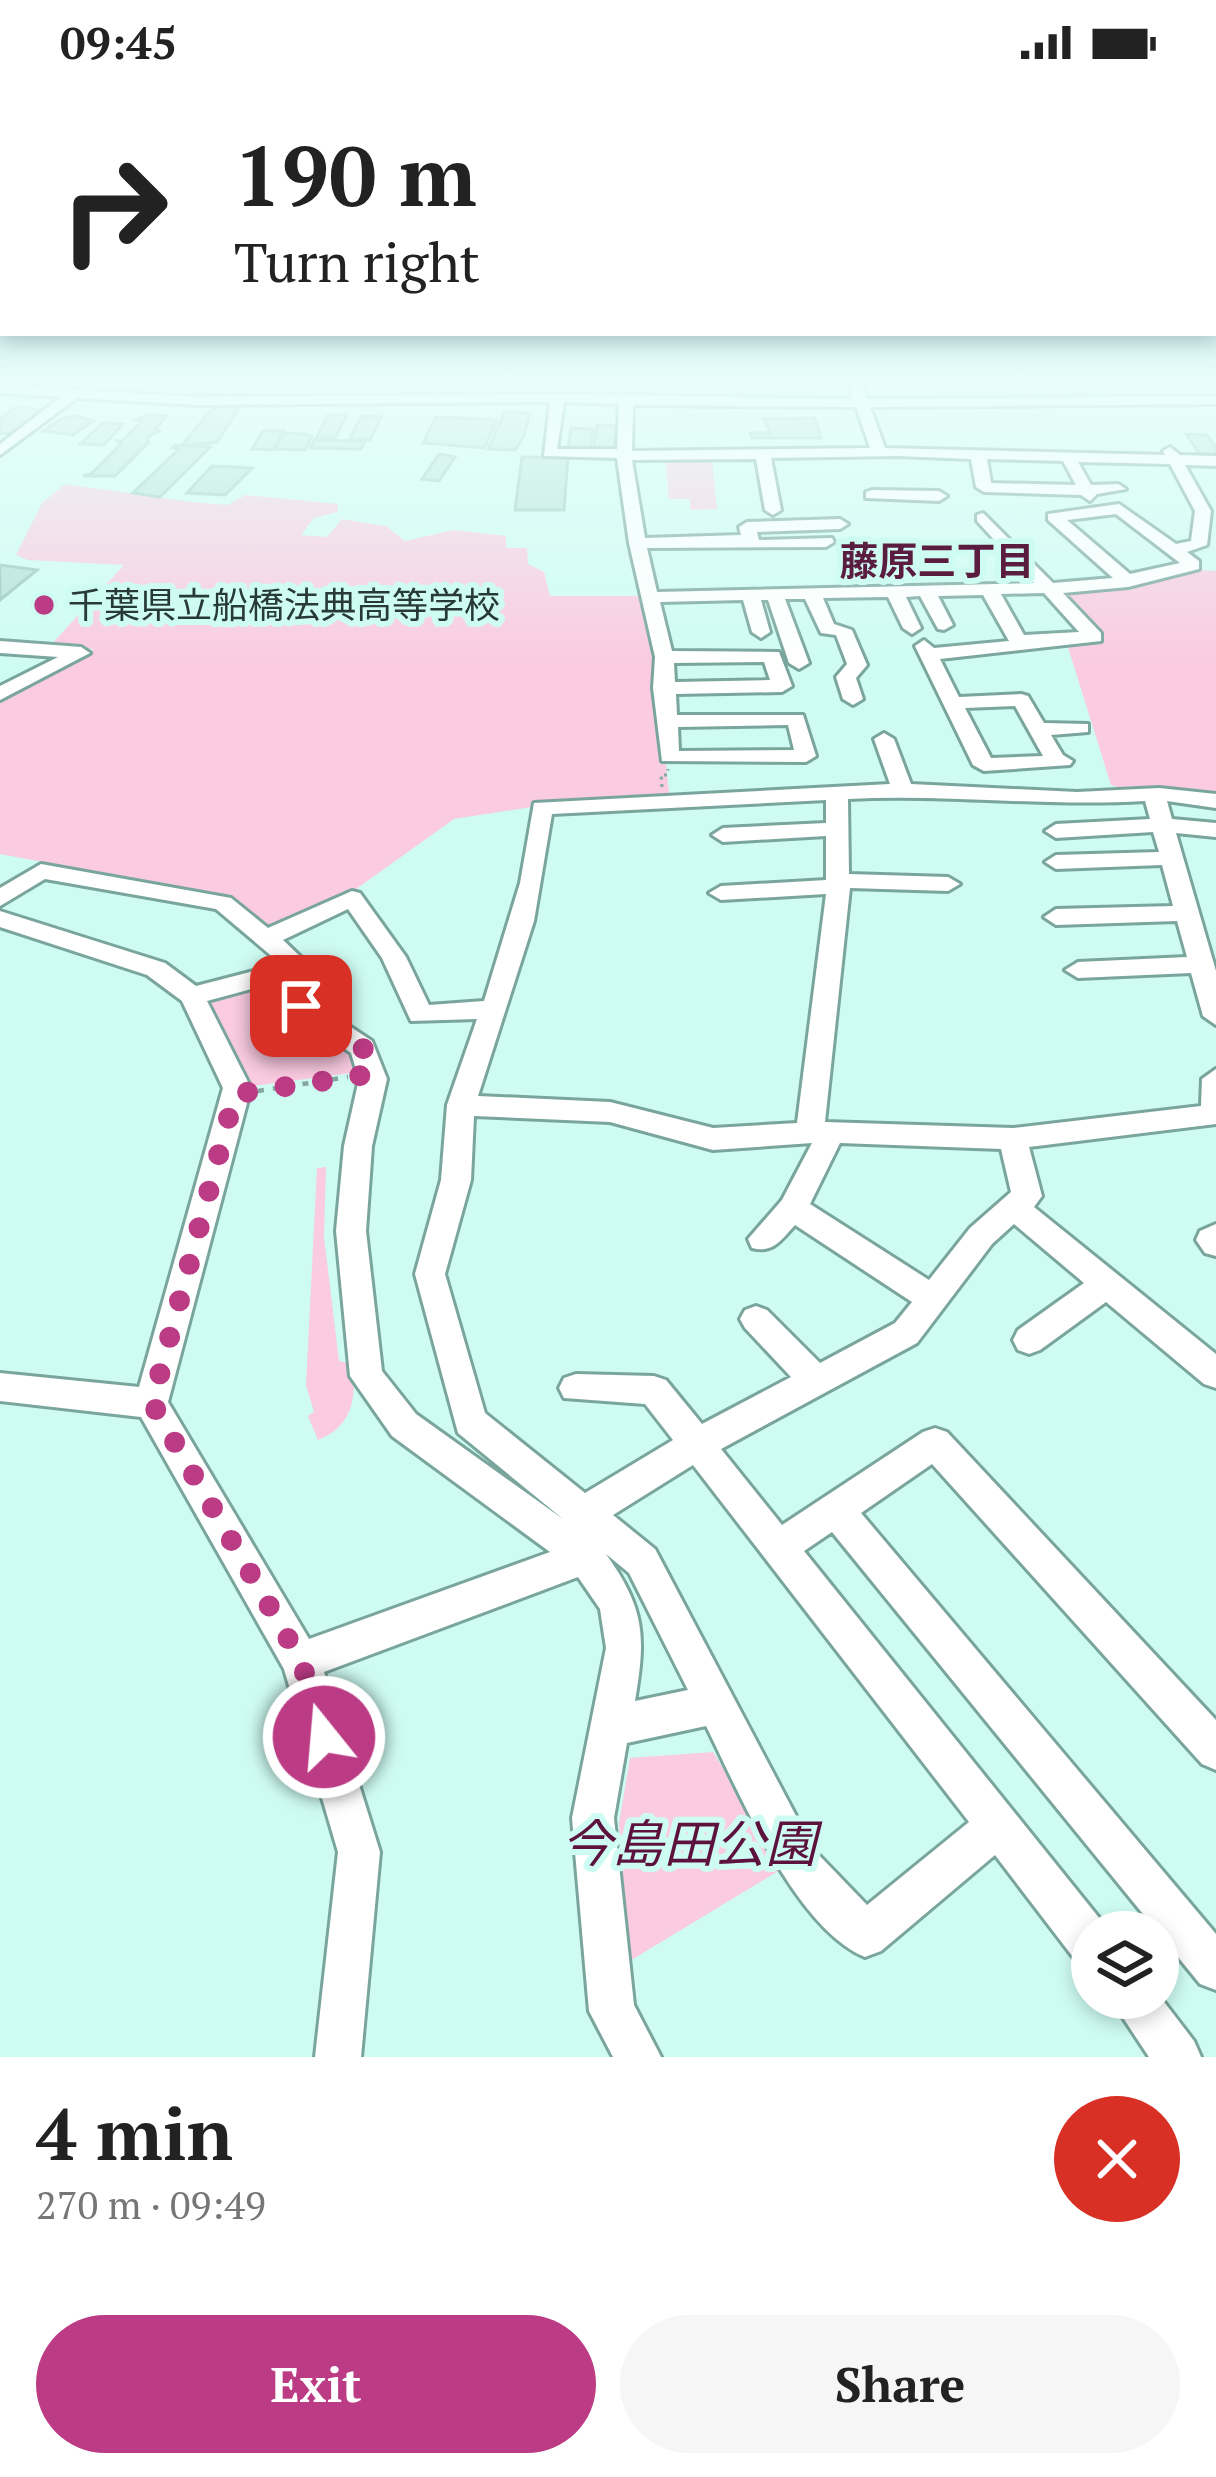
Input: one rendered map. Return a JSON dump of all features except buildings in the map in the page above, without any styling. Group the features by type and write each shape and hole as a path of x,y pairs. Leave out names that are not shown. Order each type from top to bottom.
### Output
{"street":[{"path":"627,476 637,543 664,657 663,688 669,757 806,756 796,719 667,721"},
{"path":"762,476 773,510"},
{"path":"872,476 873,498 938,496"},
{"path":"982,476 984,487 1088,493 1118,489"},
{"path":"1079,476 1088,493"},
{"path":"1174,549 1199,544 1203,511 1184,476"},
{"path":"1128,582 1054,518 1119,509 1204,569"},
{"path":"982,518 1094,637 1019,641"},
{"path":"826,542 752,545 747,527 840,524"},
{"path":"637,543 750,540"},
{"path":"653,598 714,587 751,596 1049,590 1204,569"},
{"path":"922,642 1019,649 990,591"},
{"path":"895,592 984,765 1059,761 1021,700 953,703"},
{"path":"927,592 944,625"},
{"path":"812,594 827,629 843,631 857,665 846,677 853,699"},
{"path":"775,595 799,663"},
{"path":"751,596 761,632"},
{"path":"0,647 81,653 0,694"},
{"path":"663,688 782,686 772,656 664,657"},
{"path":"1037,729 1081,728"},
{"path":"884,739 903,790"},
{"path":"999,1824 865,1934 800,1864 642,1561 470,1423 430,1274 455,1180 461,1105 535,863 542,808 903,790 1077,799 1154,794 1216,801"},
{"path":"763,1239 793,1208 821,1132 838,884 837,792"},
{"path":"1154,794 1216,1016"},
{"path":"1056,831 1162,825 1216,830"},
{"path":"722,836 840,829"},
{"path":"1056,862 1171,858"},
{"path":"0,899 41,871 223,903 294,962 301,1006 363,1048 371,1074 358,1146 351,1231 366,1376 404,1425 586,1557 619,1603 626,1648 593,1818 612,2011 638,2057"},
{"path":"721,893 838,884 948,884"},
{"path":"266,938 352,898 394,957 420,1015 492,1009"},
{"path":"1056,917 1186,913"},
{"path":"0,920 156,969 192,996 237,1088 152,1403 301,1661 358,1852 338,2057"},
{"path":"1078,970 1201,964"},
{"path":"192,996 295,969"},
{"path":"461,1105 610,1112 713,1139 821,1132 1013,1139 1216,1113 1216,1079"},
{"path":"585,1513 699,1443 906,1333 982,1236 1027,1196 1013,1139"},
{"path":"1014,1207 1216,1374"},
{"path":"793,1208 933,1299"},
{"path":"1029,1340 1108,1284"},
{"path":"756,1319 816,1381"},
{"path":"0,1387 152,1403"},
{"path":"576,1388 654,1390 1071,1918"},
{"path":"781,1546 935,1443 1216,1750"},
{"path":"835,1509 1216,1968"},
{"path":"301,1661 586,1557"},
{"path":"610,1726 716,1704"},
{"path":"1148,2019 1178,2057"}],"path":[{"path":"663,805 662,775 667,775 669,757"},
{"path":"235,1094 371,1074"}],"green space":[{"path":"667,476 714,476 717,509 690,510 690,499 669,499"},
{"path":"65,484 228,505 245,495 338,504 337,512 314,518 301,535 327,537 342,519 386,526 405,541 454,530 506,536 506,548 527,548 528,564 544,572 550,596 641,596 649,604 670,802 538,806 454,819 349,894 274,932 227,896 0,854 0,697 94,649 50,646 124,565 28,560 16,555 42,503"},
{"path":"1186,569 1216,571 1216,798 1129,791 1111,785 1067,644 1105,642 1057,592"},
{"path":"282,980 303,1020 350,1054 358,1072 247,1087 209,1003"},
{"path":"326,1167 324,1237 339,1361 352,1364 354,1388 345,1419 318,1440 308,1416 314,1412 306,1385 317,1168"},
{"name":"今島田公園","path":"713,1752 785,1867 628,1962 619,1823 630,1758"}],"place":[{"name":"千葉県立船橋法典高等学校","path":"44,605"}],"district":[{"name":"藤原三丁目","path":"937,561"}],"route":[{"path":"301,1006 363,1048 371,1074 235,1094 152,1403 301,1661 324,1737"}]}
